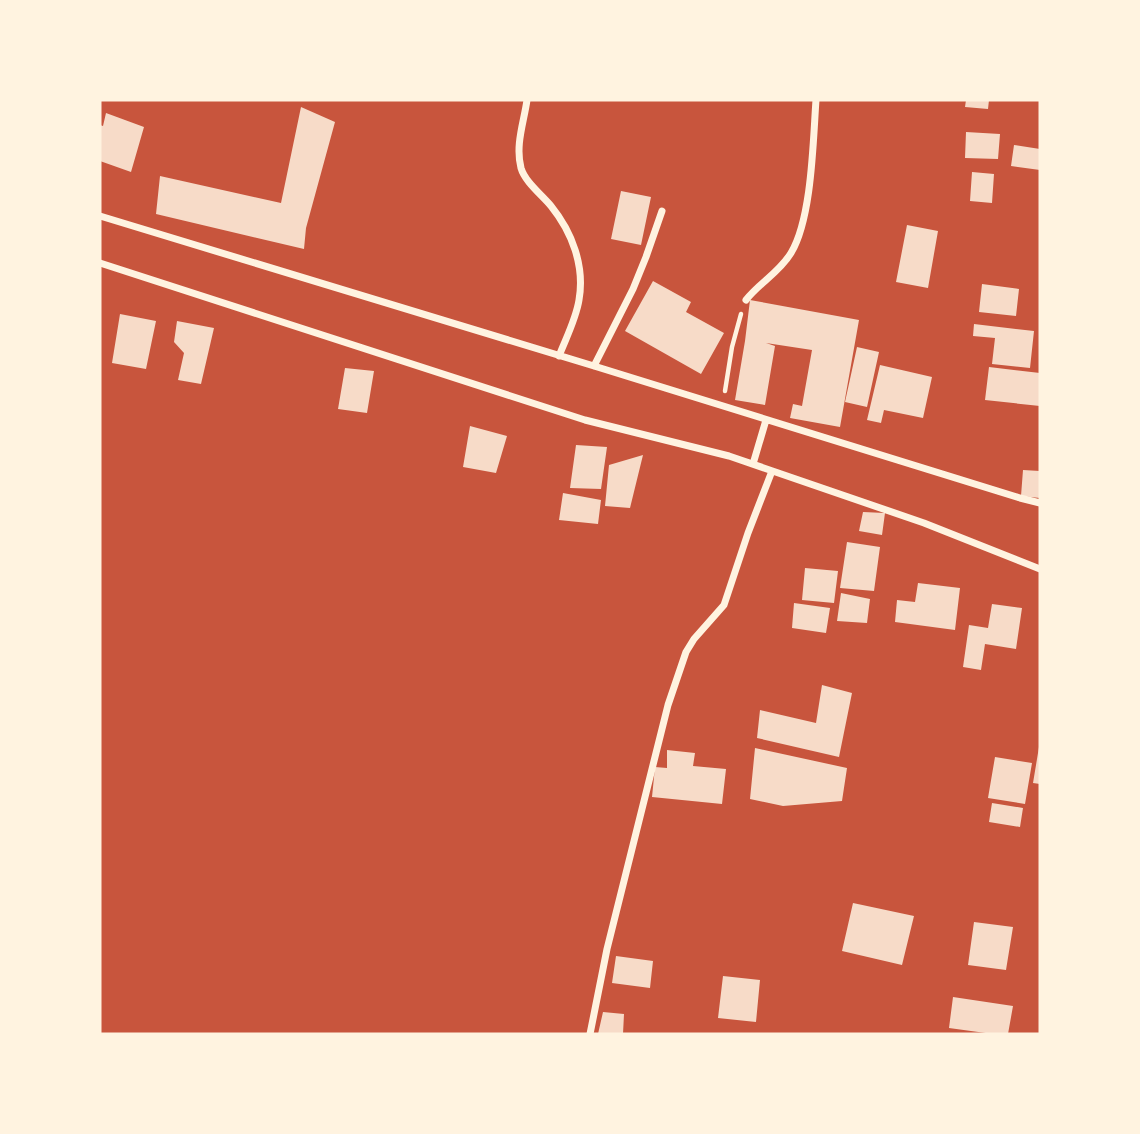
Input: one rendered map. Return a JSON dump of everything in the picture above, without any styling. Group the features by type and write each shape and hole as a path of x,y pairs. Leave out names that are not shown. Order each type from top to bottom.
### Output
{"street":[{"path":"527,100 519,157 523,173 553,208 575,246 581,279 579,301 559,356"},
{"path":"746,300 775,274 796,242 809,181 816,100"},
{"path":"594,366 633,289 662,211"},
{"path":"100,216 594,366 723,406 765,422 1040,503"},
{"path":"100,263 585,420 754,462 772,471 924,523 1040,569"},
{"path":"754,462 765,422"},
{"path":"590,1034 607,950 643,802 679,673 695,639 724,606 772,471"}],"path":[{"path":"723,406 733,347 746,300"}],"building":[{"path":"966,100 989,100 988,109 965,107"},
{"path":"301,107 335,122 306,228 304,249 156,214 160,176 281,203"},
{"path":"106,113 144,127 131,172 100,161 100,125 103,126"},
{"path":"966,132 1000,134 998,159 965,158"},
{"path":"1014,145 1040,149 1040,170 1011,166"},
{"path":"972,172 994,174 992,203 970,201"},
{"path":"621,191 651,197 641,245 611,239"},
{"path":"907,225 938,231 928,288 896,282"},
{"path":"653,281 691,302 686,312 724,333 701,374 625,331"},
{"path":"982,284 1019,289 1016,316 979,312"},
{"path":"750,300 859,320 840,427 790,418 793,404 802,406 812,350 766,343 775,346 765,405 735,400"},
{"path":"120,314 156,321 146,369 112,363"},
{"path":"177,321 214,328 201,384 178,380 184,353 174,342"},
{"path":"974,324 1034,331 1030,368 992,364 995,338 973,336"},
{"path":"857,347 879,352 867,407 845,402"},
{"path":"880,365 932,377 923,418 884,410 881,423 867,420"},
{"path":"989,367 1040,373 1040,406 985,400"},
{"path":"345,368 374,371 367,413 338,409"},
{"path":"470,426 507,436 496,473 463,467"},
{"path":"576,445 607,447 601,489 570,488"},
{"path":"643,455 630,508 605,506 609,465"},
{"path":"1023,470 1040,471 1040,498 1021,496"},
{"path":"563,493 601,500 598,524 559,520"},
{"path":"863,512 885,513 882,535 859,531"},
{"path":"847,542 880,547 874,591 840,588"},
{"path":"805,568 838,571 834,603 802,600"},
{"path":"918,583 960,588 955,630 895,622 897,600 915,602"},
{"path":"841,593 870,599 867,623 837,621"},
{"path":"794,603 830,608 826,633 792,628"},
{"path":"992,604 1022,608 1016,649 985,644 981,670 963,667 969,625 988,628"},
{"path":"822,685 852,693 839,757 757,738 760,710 816,723"},
{"path":"1040,747 1040,784 1033,783"},
{"path":"755,748 847,768 842,801 783,806 750,799"},
{"path":"667,750 695,753 693,766 726,769 722,804 652,797 655,767 667,768"},
{"path":"995,757 1032,763 1025,804 988,798"},
{"path":"992,803 1023,808 1020,827 989,822"},
{"path":"853,903 914,916 902,965 842,951"},
{"path":"974,922 1013,927 1006,970 968,965"},
{"path":"616,956 653,961 650,988 612,983"},
{"path":"723,976 760,980 756,1022 718,1018"},
{"path":"953,997 1013,1006 1008,1034 949,1028"},
{"path":"603,1012 624,1014 623,1034 598,1034"}]}
